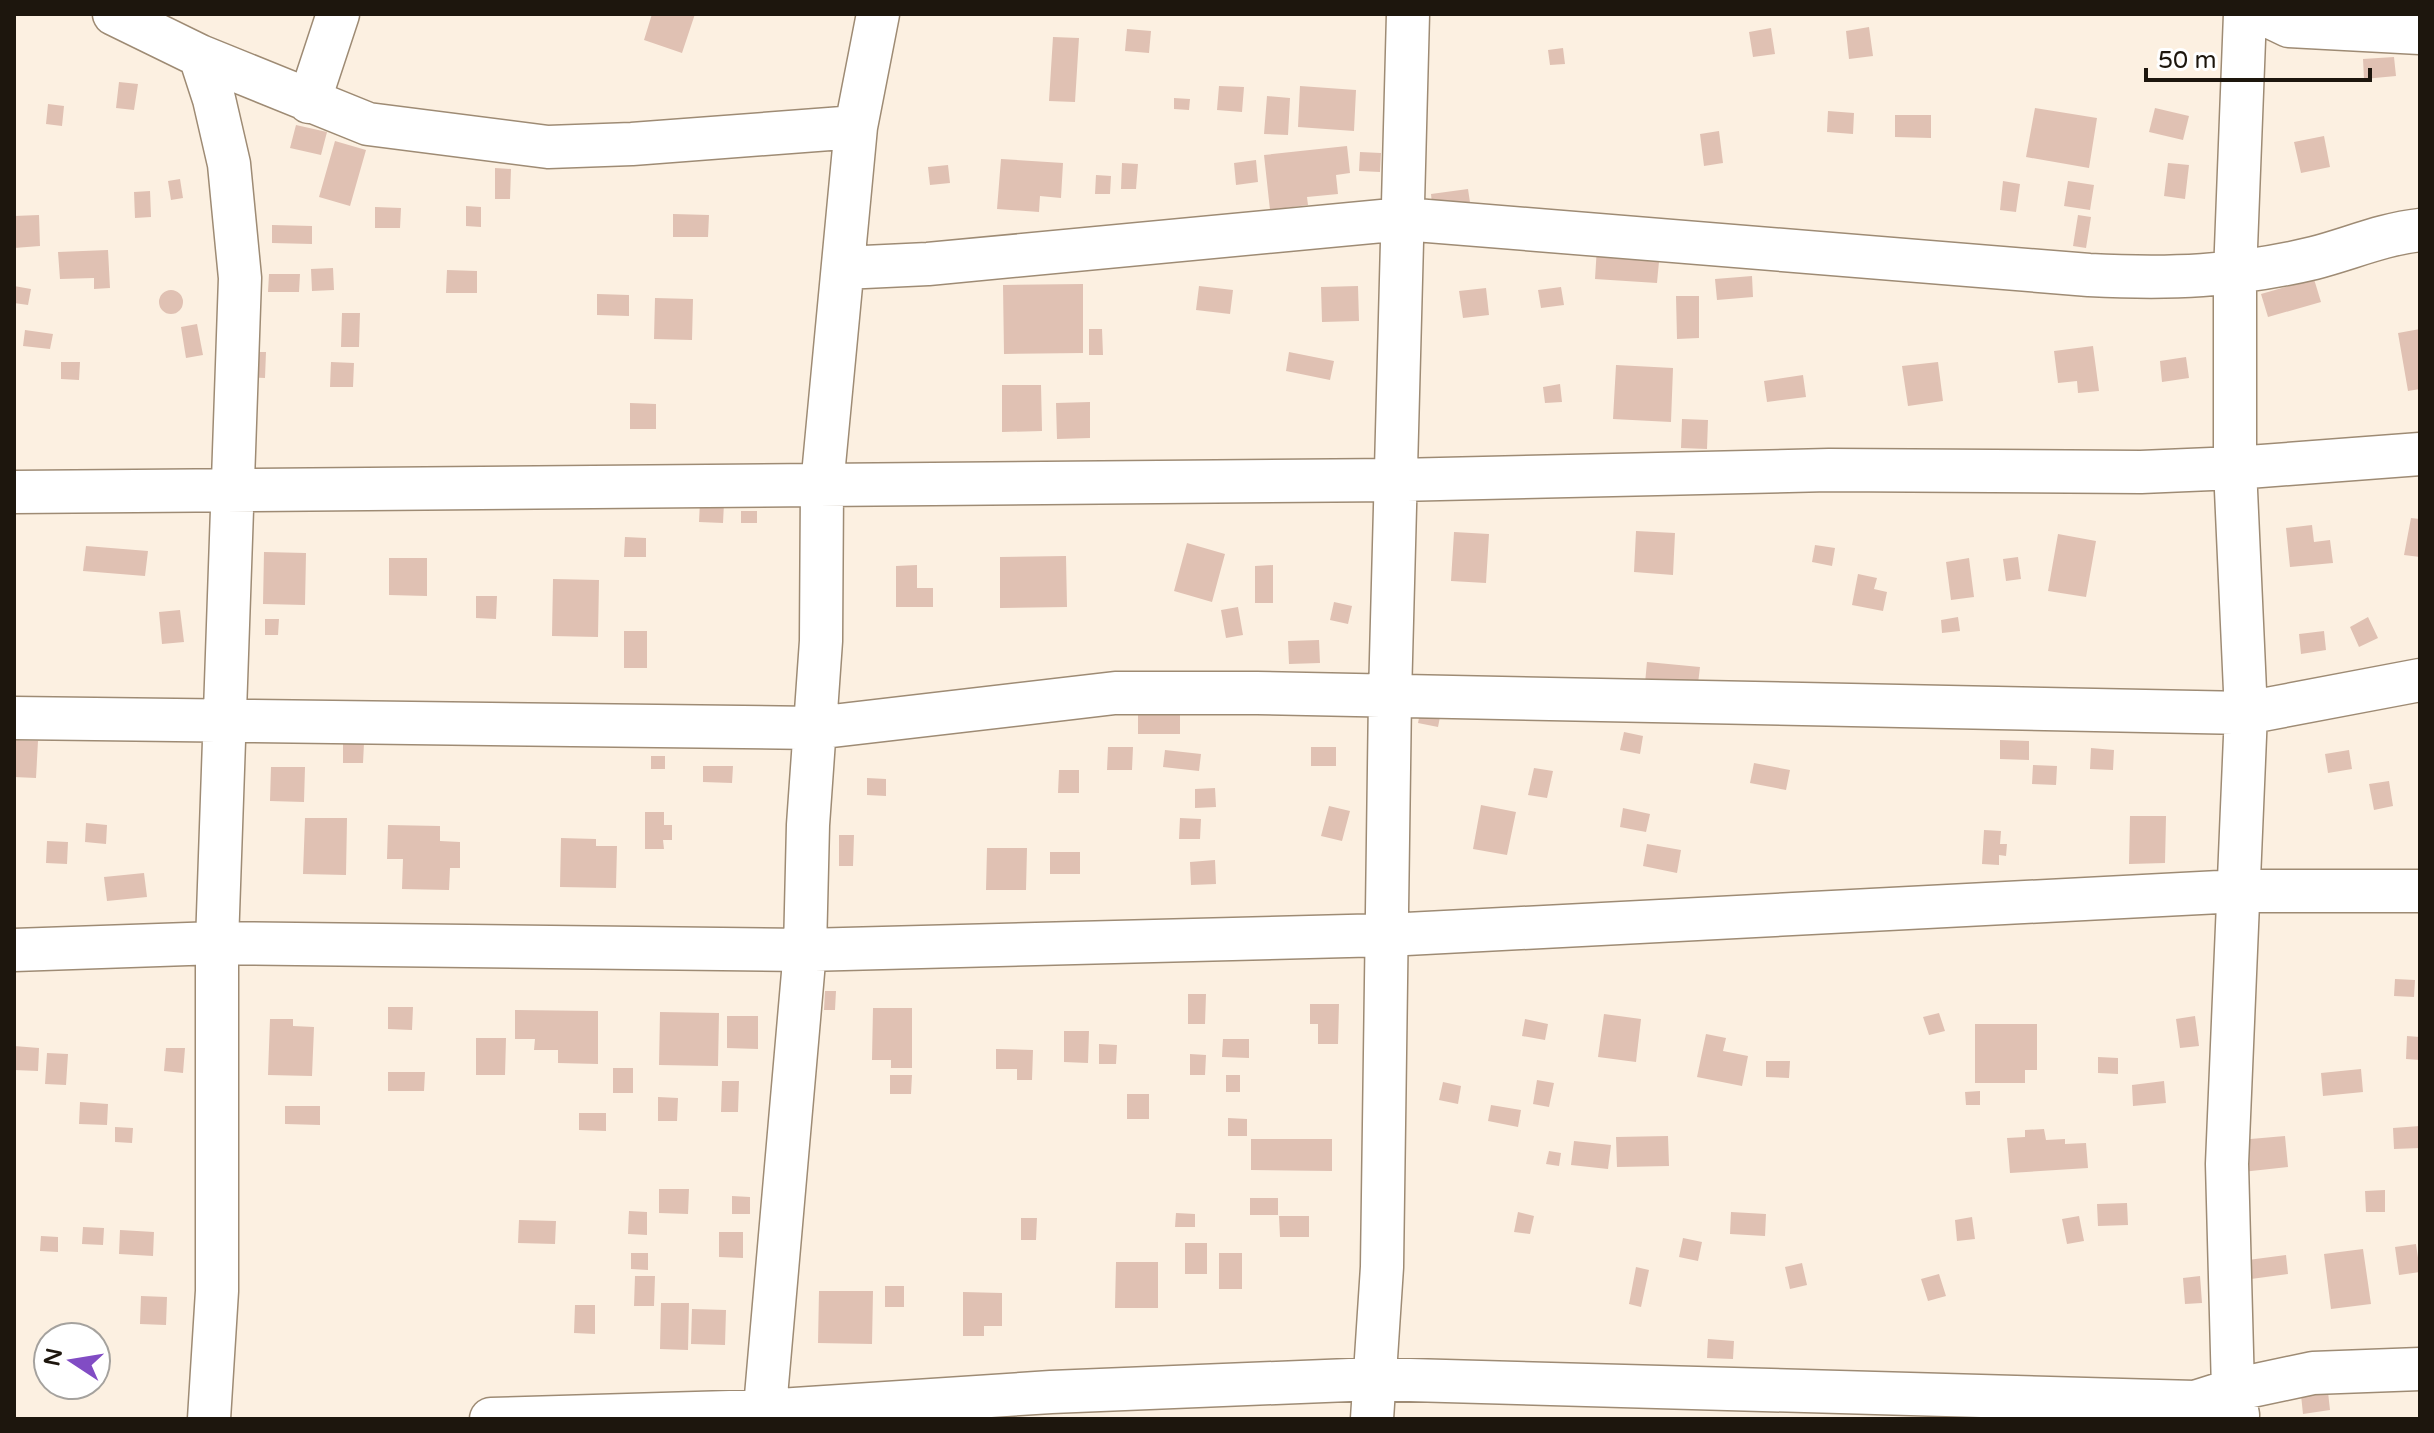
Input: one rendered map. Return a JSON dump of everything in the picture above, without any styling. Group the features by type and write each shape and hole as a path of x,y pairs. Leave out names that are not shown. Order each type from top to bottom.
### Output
{"street":[{"path":"114,14 200,56 368,124 548,147 632,144 856,127"},
{"path":"309,102 338,14"},
{"path":"764,1415 805,950 808,825 821,641 822,486 856,127 878,14"},
{"path":"1373,1399 1382,1267 1390,697 1408,14"},
{"path":"2236,1404 2227,1164 2246,713 2235,468 2235,274 2245,14"},
{"path":"2264,14 2289,26 2420,33"},
{"path":"200,56 229,164 240,278 217,943 217,1291 209,1419"},
{"path":"843,268 928,264 1403,219 2089,275 2162,278 2235,274 2316,258 2364,242 2420,230"},
{"path":"14,492 1397,480 1814,470 2141,472 2420,454"},
{"path":"14,718 815,728 1115,693 1257,693 2246,713 2420,680"},
{"path":"14,950 217,943 805,950 1387,935 2239,891 2420,891"},
{"path":"491,1419 764,1415 1051,1392 1373,1399 2236,1404 2313,1373 2420,1369"}],"building":[{"path":"652,14 695,14 682,53 644,40"},
{"path":"1869,27 1873,56 1849,59 1846,31"},
{"path":"1771,28 1775,54 1753,57 1749,32"},
{"path":"1127,29 1151,31 1149,53 1125,51"},
{"path":"1053,37 1079,38 1075,102 1049,101"},
{"path":"1563,48 1565,64 1550,65 1548,50"},
{"path":"2394,57 2396,76 2364,79 2363,59"},
{"path":"119,82 138,84 134,110 116,108"},
{"path":"1219,86 1244,87 1242,112 1217,110"},
{"path":"1300,86 1356,90 1354,131 1298,127"},
{"path":"1267,96 1290,98 1288,135 1264,134"},
{"path":"1174,98 1190,99 1189,110 1174,109"},
{"path":"48,104 64,106 62,126 46,124"},
{"path":"2035,108 2097,118 2089,168 2026,157"},
{"path":"2155,108 2189,116 2183,140 2149,132"},
{"path":"1828,111 1854,113 1853,134 1827,132"},
{"path":"1895,115 1931,115 1931,138 1895,137"},
{"path":"296,125 327,132 321,155 290,148"},
{"path":"1719,131 1723,163 1704,166 1700,134"},
{"path":"2324,136 2330,167 2301,173 2294,142"},
{"path":"335,141 366,150 350,206 319,197"},
{"path":"1347,146 1350,173 1336,175 1338,194 1307,197 1308,205 1270,210 1264,155"},
{"path":"1360,152 1381,153 1380,172 1359,171"},
{"path":"1001,159 1063,163 1061,198 1040,196 1039,212 997,209"},
{"path":"1256,160 1258,182 1236,185 1234,163"},
{"path":"1122,163 1138,164 1136,189 1121,189"},
{"path":"2168,163 2189,165 2185,199 2164,196"},
{"path":"948,165 950,183 930,185 928,167"},
{"path":"495,168 511,169 510,199 495,199"},
{"path":"1096,175 1111,176 1110,194 1095,194"},
{"path":"180,179 183,198 171,200 168,181"},
{"path":"2003,181 2020,184 2016,212 2000,210"},
{"path":"2068,181 2094,185 2090,210 2064,206"},
{"path":"1468,189 1471,209 1433,214 1431,194"},
{"path":"150,191 151,217 135,218 134,192"},
{"path":"466,206 481,207 481,227 466,226"},
{"path":"375,207 401,208 400,228 375,228"},
{"path":"673,214 709,215 708,237 673,237"},
{"path":"39,215 40,246 14,248 14,216"},
{"path":"2078,215 2091,217 2086,248 2073,246"},
{"path":"272,225 312,226 312,244 272,243"},
{"path":"1597,247 1660,251 1657,283 1595,279"},
{"path":"108,250 110,288 94,289 94,278 60,279 58,252"},
{"path":"333,268 334,290 312,291 311,269"},
{"path":"447,270 477,271 477,293 446,293"},
{"path":"269,274 300,274 299,292 268,292"},
{"path":"1752,276 1753,297 1717,300 1715,279"},
{"path":"2314,279 2321,302 2268,317 2261,294"},
{"path":"1083,284 1083,353 1004,354 1003,285"},
{"path":"14,286 31,289 28,305 14,303"},
{"path":"1199,286 1233,290 1230,314 1196,310"},
{"path":"1358,286 1359,321 1322,322 1321,287"},
{"path":"1561,287 1564,305 1541,308 1538,290"},
{"path":"1486,288 1489,315 1463,318 1459,291"},
{"path":"171,290 180,293 183,302 180,311 171,314 162,311 159,302 162,293"},
{"path":"597,294 629,295 629,316 597,315"},
{"path":"1676,296 1699,296 1699,338 1677,339"},
{"path":"655,298 693,299 692,340 654,339"},
{"path":"342,313 360,313 359,347 341,347"},
{"path":"197,324 203,355 186,358 181,327"},
{"path":"1089,329 1102,329 1103,355 1089,355"},
{"path":"2420,329 2420,389 2408,391 2398,333"},
{"path":"25,330 53,334 50,349 23,346"},
{"path":"2093,346 2099,391 2078,393 2077,381 2058,383 2054,351"},
{"path":"244,352 266,352 265,378 244,377"},
{"path":"1289,352 1334,361 1330,380 1286,371"},
{"path":"2186,357 2189,378 2162,382 2160,361"},
{"path":"61,362 80,362 79,380 61,379"},
{"path":"331,362 354,363 353,387 330,387"},
{"path":"1938,362 1943,401 1908,406 1902,366"},
{"path":"1616,365 1673,368 1671,422 1613,419"},
{"path":"1803,375 1806,397 1767,402 1764,381"},
{"path":"1560,384 1562,402 1545,403 1543,387"},
{"path":"1002,385 1041,385 1042,431 1002,432"},
{"path":"1090,402 1090,438 1057,439 1056,403"},
{"path":"630,403 656,404 656,429 630,429"},
{"path":"1682,419 1708,420 1707,449 1681,448"},
{"path":"700,502 724,503 723,523 699,522"},
{"path":"741,511 757,511 757,523 741,523"},
{"path":"2411,518 2420,519 2420,557 2404,555"},
{"path":"2312,525 2314,542 2330,540 2333,563 2290,567 2286,528"},
{"path":"1636,531 1675,533 1673,575 1634,572"},
{"path":"1454,532 1489,534 1486,583 1451,581"},
{"path":"2058,534 2096,541 2086,597 2048,591"},
{"path":"625,537 646,538 646,557 624,557"},
{"path":"1187,543 1225,554 1212,602 1174,591"},
{"path":"1815,545 1835,548 1832,566 1812,562"},
{"path":"86,546 148,551 145,576 83,571"},
{"path":"264,552 306,553 305,605 263,604"},
{"path":"1066,556 1067,607 1000,608 1000,557"},
{"path":"2018,557 2021,579 2006,581 2003,559"},
{"path":"389,558 427,558 427,596 389,595"},
{"path":"1969,558 1974,597 1951,600 1946,562"},
{"path":"917,565 917,588 933,588 933,607 896,607 896,566"},
{"path":"1273,565 1273,603 1255,603 1255,566"},
{"path":"1858,574 1877,578 1874,589 1887,592 1883,611 1852,605"},
{"path":"553,579 599,580 598,637 552,636"},
{"path":"476,596 497,596 496,619 476,618"},
{"path":"1334,602 1352,606 1348,624 1330,620"},
{"path":"1238,607 1243,635 1226,638 1221,610"},
{"path":"180,610 184,642 162,644 159,612"},
{"path":"1958,617 1960,631 1942,633 1941,620"},
{"path":"2368,617 2378,638 2359,647 2350,627"},
{"path":"265,619 279,619 278,635 265,635"},
{"path":"624,631 647,631 647,668 624,668"},
{"path":"2324,631 2326,650 2301,654 2299,634"},
{"path":"1319,640 1320,663 1289,664 1288,641"},
{"path":"1647,662 1700,667 1696,700 1644,694"},
{"path":"1421,708 1441,712 1438,727 1418,723"},
{"path":"1138,714 1180,714 1180,734 1138,734"},
{"path":"1624,732 1643,736 1640,754 1620,750"},
{"path":"14,740 38,741 36,778 14,777"},
{"path":"2000,740 2029,741 2029,760 2000,759"},
{"path":"343,743 364,743 363,763 343,763"},
{"path":"1108,747 1133,747 1132,770 1107,770"},
{"path":"1311,747 1336,747 1336,766 1311,766"},
{"path":"2091,748 2114,750 2113,770 2090,769"},
{"path":"1165,750 1201,754 1199,771 1163,767"},
{"path":"2349,750 2352,769 2328,773 2325,754"},
{"path":"651,756 665,756 665,769 651,769"},
{"path":"1754,763 1790,770 1786,790 1750,783"},
{"path":"2033,765 2057,766 2056,785 2032,784"},
{"path":"703,766 733,766 732,783 703,782"},
{"path":"271,767 305,767 304,802 270,801"},
{"path":"1534,768 1553,771 1547,798 1528,795"},
{"path":"1059,770 1079,770 1079,793 1058,793"},
{"path":"867,778 886,779 886,796 867,795"},
{"path":"2389,781 2393,806 2374,810 2369,784"},
{"path":"1215,788 1216,807 1195,808 1195,789"},
{"path":"1481,805 1516,812 1507,855 1473,849"},
{"path":"1329,806 1350,811 1342,841 1321,836"},
{"path":"1623,808 1650,814 1646,832 1620,827"},
{"path":"645,812 664,812 664,825 672,825 672,840 663,840 664,849 645,849"},
{"path":"2130,816 2166,816 2165,863 2129,864"},
{"path":"305,818 347,818 346,875 303,874"},
{"path":"1180,818 1201,819 1200,839 1179,839"},
{"path":"86,823 107,825 106,844 85,842"},
{"path":"388,825 440,826 440,841 460,842 460,868 450,868 449,890 402,889 403,859 387,859"},
{"path":"1984,830 2001,831 2000,844 2007,844 2006,856 1999,855 1999,865 1982,864"},
{"path":"839,835 854,835 853,866 839,866"},
{"path":"561,838 596,839 596,846 617,846 616,888 560,887"},
{"path":"47,841 68,842 67,864 46,863"},
{"path":"1647,844 1681,850 1677,873 1643,866"},
{"path":"987,848 1027,848 1026,890 986,890"},
{"path":"1050,852 1080,852 1080,874 1050,874"},
{"path":"1215,860 1216,884 1191,885 1190,862"},
{"path":"144,873 147,897 107,901 104,877"},
{"path":"2395,979 2415,980 2414,997 2394,996"},
{"path":"825,991 836,991 835,1010 824,1010"},
{"path":"1188,994 1206,994 1205,1024 1188,1024"},
{"path":"1310,1004 1339,1004 1338,1044 1318,1044 1318,1024 1310,1024"},
{"path":"388,1007 413,1007 412,1030 388,1029"},
{"path":"873,1008 912,1008 912,1068 891,1068 891,1060 872,1060"},
{"path":"515,1010 598,1011 598,1064 558,1063 558,1050 534,1050 535,1039 515,1039"},
{"path":"660,1012 719,1013 718,1066 659,1065"},
{"path":"1939,1013 1945,1031 1929,1035 1923,1017"},
{"path":"1604,1014 1641,1019 1636,1062 1598,1057"},
{"path":"727,1016 758,1016 758,1049 727,1048"},
{"path":"2195,1016 2199,1046 2180,1048 2176,1019"},
{"path":"270,1019 293,1019 293,1026 314,1027 312,1076 268,1075"},
{"path":"1525,1019 1548,1024 1545,1040 1522,1036"},
{"path":"1975,1024 2037,1024 2037,1070 2025,1070 2025,1083 1975,1083"},
{"path":"1064,1031 1089,1031 1088,1063 1064,1062"},
{"path":"1706,1034 1726,1038 1723,1051 1748,1056 1742,1086 1697,1077"},
{"path":"2407,1036 2420,1037 2420,1060 2406,1059"},
{"path":"476,1038 506,1038 505,1075 476,1075"},
{"path":"1223,1039 1249,1039 1249,1058 1222,1057"},
{"path":"1099,1044 1117,1045 1116,1064 1099,1064"},
{"path":"14,1046 39,1048 38,1071 14,1070"},
{"path":"166,1048 185,1048 183,1073 164,1071"},
{"path":"996,1049 1033,1050 1032,1080 1017,1080 1017,1069 996,1069"},
{"path":"47,1053 68,1054 66,1085 45,1084"},
{"path":"1190,1054 1206,1055 1205,1075 1190,1075"},
{"path":"2098,1057 2118,1058 2118,1074 2098,1073"},
{"path":"1766,1061 1790,1061 1789,1078 1766,1077"},
{"path":"613,1068 633,1068 633,1093 613,1093"},
{"path":"2361,1069 2363,1092 2323,1096 2321,1073"},
{"path":"388,1072 425,1072 424,1091 388,1091"},
{"path":"890,1075 912,1075 911,1094 890,1094"},
{"path":"1226,1075 1240,1075 1240,1092 1226,1092"},
{"path":"1537,1080 1554,1083 1549,1107 1533,1104"},
{"path":"722,1081 739,1081 738,1112 721,1112"},
{"path":"2164,1081 2166,1103 2133,1106 2132,1085"},
{"path":"1443,1082 1461,1086 1458,1104 1439,1100"},
{"path":"1980,1091 1980,1105 1966,1105 1965,1092"},
{"path":"1127,1094 1149,1094 1149,1119 1127,1119"},
{"path":"658,1097 678,1098 677,1121 658,1121"},
{"path":"80,1102 108,1104 107,1125 79,1124"},
{"path":"1491,1105 1521,1110 1518,1127 1488,1121"},
{"path":"285,1106 320,1106 320,1125 285,1124"},
{"path":"579,1113 606,1113 606,1131 579,1130"},
{"path":"1228,1118 1247,1119 1247,1136 1228,1136"},
{"path":"2420,1126 2420,1148 2394,1149 2393,1128"},
{"path":"115,1127 133,1128 132,1143 115,1142"},
{"path":"2044,1129 2046,1140 2065,1139 2065,1144 2086,1143 2088,1168 2010,1173 2007,1138 2025,1137 2025,1130"},
{"path":"1668,1136 1669,1166 1617,1167 1616,1137"},
{"path":"2285,1136 2288,1167 2242,1172 2239,1140"},
{"path":"1251,1139 1332,1139 1332,1171 1251,1170"},
{"path":"1574,1141 1611,1145 1608,1169 1571,1165"},
{"path":"1549,1151 1561,1153 1559,1166 1546,1164"},
{"path":"659,1189 689,1189 688,1214 659,1213"},
{"path":"2385,1190 2385,1212 2366,1212 2365,1191"},
{"path":"732,1196 750,1197 750,1214 732,1214"},
{"path":"1250,1198 1278,1198 1278,1215 1250,1215"},
{"path":"2127,1203 2128,1225 2098,1226 2097,1204"},
{"path":"629,1211 647,1212 647,1235 628,1234"},
{"path":"1518,1212 1534,1216 1530,1234 1514,1232"},
{"path":"1731,1212 1766,1214 1765,1236 1730,1234"},
{"path":"1176,1213 1195,1214 1195,1227 1175,1227"},
{"path":"1279,1216 1309,1216 1309,1237 1280,1237"},
{"path":"2079,1216 2084,1241 2067,1244 2062,1219"},
{"path":"1972,1217 1975,1239 1957,1241 1955,1220"},
{"path":"1021,1218 1037,1218 1036,1240 1021,1240"},
{"path":"519,1220 556,1221 555,1244 518,1243"},
{"path":"83,1227 104,1228 103,1245 82,1244"},
{"path":"120,1230 154,1232 153,1256 119,1254"},
{"path":"719,1232 743,1232 743,1258 719,1257"},
{"path":"41,1236 58,1237 58,1252 40,1251"},
{"path":"1683,1238 1702,1242 1698,1261 1679,1257"},
{"path":"1185,1243 1207,1243 1207,1274 1185,1274"},
{"path":"2416,1244 2420,1272 2399,1275 2395,1247"},
{"path":"2363,1249 2371,1304 2331,1309 2324,1254"},
{"path":"631,1253 648,1253 648,1270 631,1269"},
{"path":"1219,1253 1242,1253 1242,1289 1219,1289"},
{"path":"2286,1255 2288,1274 2251,1279 2248,1260"},
{"path":"1116,1262 1158,1262 1158,1308 1115,1308"},
{"path":"1802,1263 1807,1285 1790,1289 1785,1267"},
{"path":"1636,1267 1649,1270 1641,1307 1629,1304"},
{"path":"1939,1274 1946,1296 1928,1301 1921,1279"},
{"path":"635,1276 655,1276 654,1306 634,1306"},
{"path":"2200,1276 2202,1303 2185,1304 2183,1278"},
{"path":"885,1286 904,1286 904,1307 885,1307"},
{"path":"819,1291 873,1291 872,1344 818,1343"},
{"path":"963,1292 1002,1293 1002,1326 984,1326 984,1336 963,1336"},
{"path":"141,1296 167,1297 166,1325 140,1324"},
{"path":"661,1303 689,1303 688,1350 660,1349"},
{"path":"575,1305 595,1305 595,1334 574,1333"},
{"path":"692,1309 726,1310 725,1345 691,1344"},
{"path":"1708,1339 1734,1341 1733,1359 1707,1358"},
{"path":"2328,1392 2330,1410 2303,1414 2301,1395"}]}
